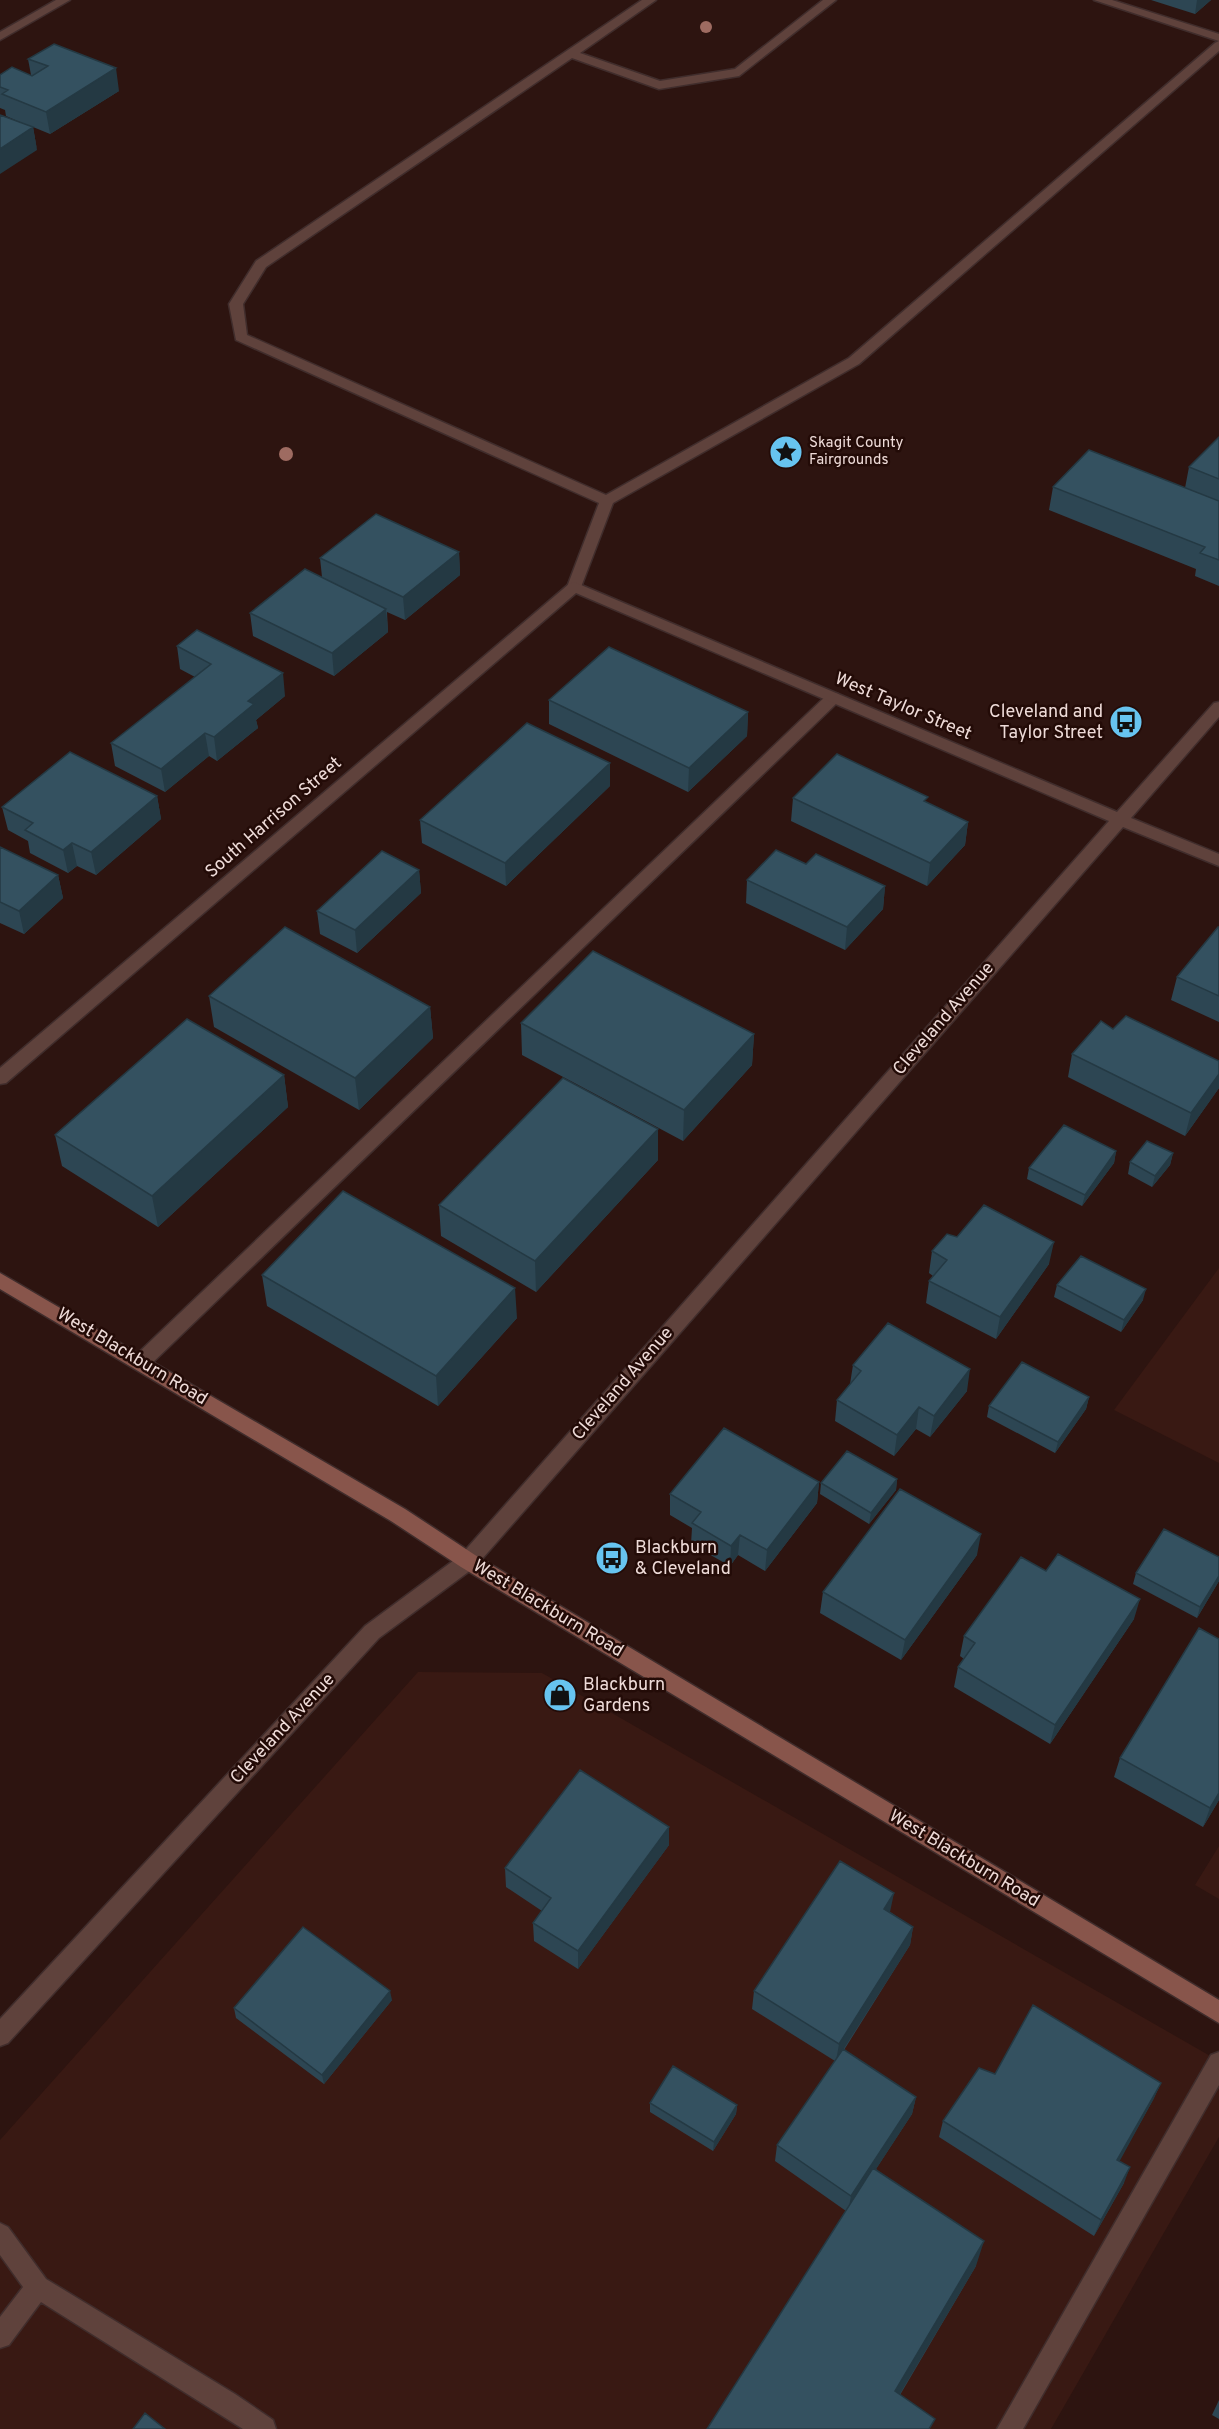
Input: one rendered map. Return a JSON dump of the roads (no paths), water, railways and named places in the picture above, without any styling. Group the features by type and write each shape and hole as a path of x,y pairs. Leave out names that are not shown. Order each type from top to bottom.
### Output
{"street":[{"path":"0,37 64,0"},
{"path":"607,501 241,337 236,304 261,264 650,0"},
{"path":"571,54 659,85 739,72 830,0"},
{"path":"1100,0 1219,38"},
{"path":"574,587 607,501 854,361 1219,45"},
{"name":"West Taylor Street","path":"574,587 1219,860"},
{"name":"South Harrison Street","path":"0,1078 574,587"},
{"path":"141,1362 833,698"},
{"name":"Cleveland Avenue","path":"0,2035 372,1632 468,1561 1219,706"},
{"name":"West Blackburn Road","path":"0,1280 398,1515 468,1561 1219,2012"},
{"path":"1009,2429 1219,2063"},
{"path":"0,2235 38,2287 264,2429"},
{"path":"0,2336 38,2287"}],"place":[{"name":"Skagit County Fairgrounds","path":"786,452"},
{"name":"Cleveland and Taylor Street","path":"1126,722"},
{"name":"Blackburn & Cleveland","path":"612,1558"},
{"name":"Blackburn Gardens","path":"560,1695"}]}
